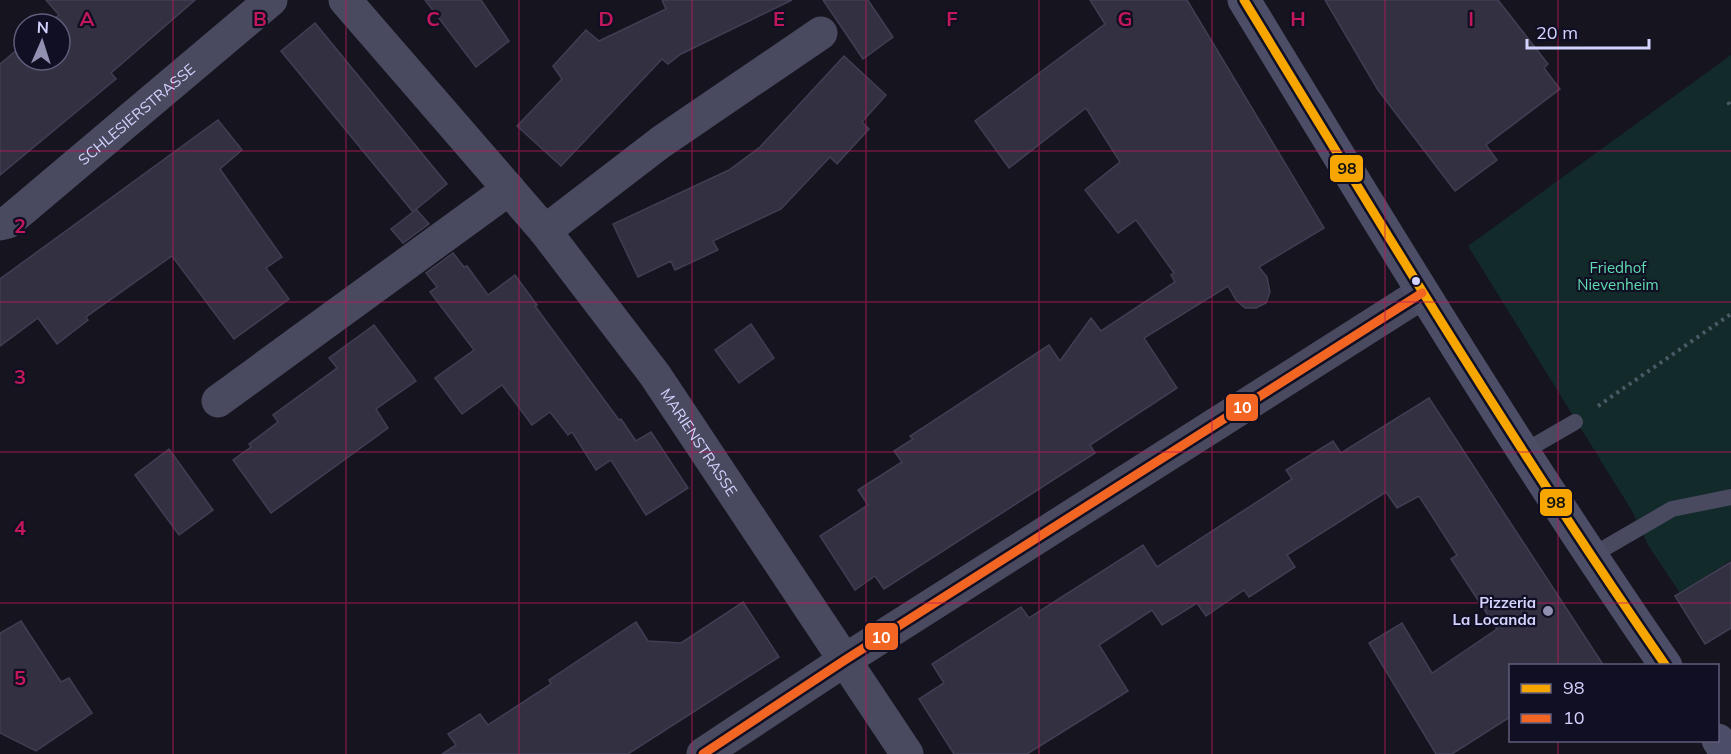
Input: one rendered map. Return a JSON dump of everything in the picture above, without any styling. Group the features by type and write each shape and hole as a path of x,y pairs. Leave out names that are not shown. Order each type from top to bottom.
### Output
{"main road":[{"path":"1245,0 1422,293 1591,556 1665,664"}],"street":[{"name":"SCHLESIERSTRASSE","path":"0,224 8,222 270,0"},
{"name":"MARIENSTRASSE","path":"345,0 544,231 655,375 906,754"},
{"path":"544,231 660,142 821,33"},
{"path":"218,401 509,189"},
{"path":"703,754 845,660 1422,293"}],"lane":[{"path":"1523,452 1575,422"},
{"path":"1591,556 1672,509 1731,497"}],"path":[{"path":"1575,422 1731,314"}],"green space":[{"name":"Friedhof Nievenheim","path":"1731,55 1731,560 1680,593 1648,545 1632,511 1468,246"}],"building":[{"path":"46,0 195,0 111,73 116,79 0,175 0,64 12,54 12,72 72,72 72,12 56,12"},
{"path":"425,0 481,0 509,41 476,67"},
{"path":"662,0 792,0 681,54 668,64 662,59 561,166 517,126 562,79 553,66 586,30 599,41 666,9"},
{"path":"823,0 868,0 893,37 863,59"},
{"path":"1090,0 1187,0 1324,228 1259,267 1267,277 1270,292 1266,303 1256,308 1245,308 1236,300 1228,286 1144,338 1177,388 1090,445 1095,453 884,589 875,576 855,590 820,536 868,505 858,490 902,462 894,451 913,439 910,436 1049,345 1060,361 1091,318 1101,331 1175,282 1171,275 1174,273 1136,220 1118,233 1085,190 1120,162 1086,108 1009,168 975,121 1105,24"},
{"path":"1325,0 1498,0 1548,64 1544,68 1560,89 1486,145 1497,160 1455,191 1378,90"},
{"path":"315,23 447,184 416,209 429,224 403,243 391,229 413,212 281,51"},
{"path":"844,56 886,95 862,122 869,129 837,164 830,157 781,209 713,241 718,250 675,270 671,261 638,277 613,224 729,170 760,147"},
{"path":"218,120 242,150 220,169 282,257 266,268 289,299 234,339 172,256 86,317 88,320 57,344 38,318 0,346 0,279"},
{"path":"453,253 464,267 467,266 488,295 515,275 537,305 535,306 636,441 651,432 688,488 646,515 611,460 596,470 572,432 568,435 550,412 532,425 502,385 462,414 435,378 474,350 430,292 437,287 426,273"},
{"path":"751,324 774,358 739,383 715,350"},
{"path":"374,325 416,381 376,409 388,428 271,513 233,460 251,447 249,444 278,422 273,415 337,368 329,358"},
{"path":"1429,398 1603,664 1509,664 1509,718 1452,754 1436,754 1369,643 1402,623 1432,673 1497,629 1451,559 1457,555 1419,496 1397,508 1386,492 1287,555 1295,567 1249,597 1244,590 1206,616 1197,603 1162,625 1152,610 1099,645 1128,691 1027,754 954,754 919,699 944,683 932,664 1021,607 1029,618 1143,545 1157,567 1292,479 1286,470 1333,441 1341,453"},
{"path":"169,449 213,510 179,535 135,475"},
{"path":"1731,562 1731,628 1705,644 1675,596"},
{"path":"743,602 779,657 628,754 442,754 456,745 448,734 480,714 488,725 551,684 549,680 636,622 648,641 681,643"},
{"path":"21,621 61,682 69,678 92,713 36,751 0,733 0,633"}],"transit line":[{"name":"98","path":"1244,0 1503,419 1665,664"},
{"name":"10","path":"703,754 845,660 1422,293"}],"place":[{"name":"Pizzeria La Locanda","path":"1548,611"}]}
